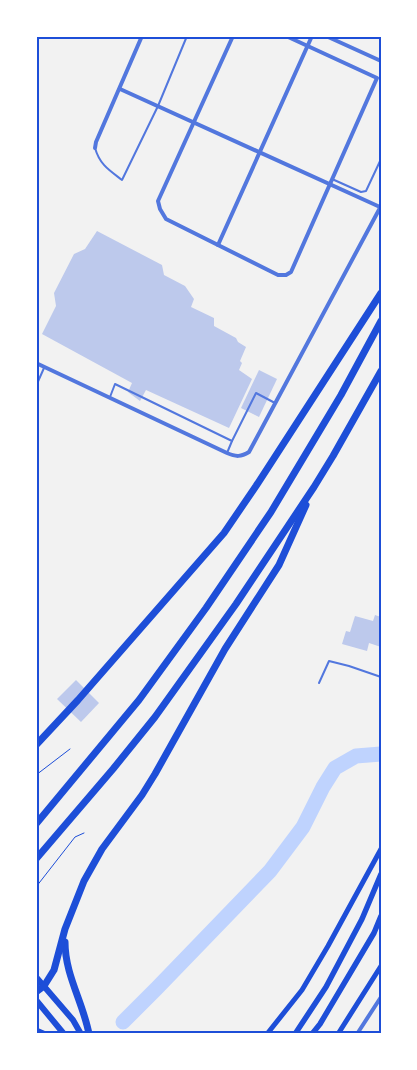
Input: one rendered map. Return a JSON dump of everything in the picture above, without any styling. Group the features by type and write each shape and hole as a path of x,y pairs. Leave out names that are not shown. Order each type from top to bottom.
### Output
{"highway":[{"path":"36,745 78,700 224,533 381,293"},
{"path":"36,824 139,700 206,608 296,470 341,395 381,321"},
{"path":"36,859 155,717 236,604 314,487 381,370"},
{"path":"36,992 44,986 54,970 65,929 84,881 102,849 142,795 155,774 225,648 279,565 314,487"},
{"path":"65,929 66,962 89,1034"},
{"path":"36,977 72,1020 81,1034"},
{"path":"36,1000 64,1034"},
{"path":"36,1031 43,1034"}],"main road":[{"path":"267,1034 302,990 381,849"},
{"path":"294,1034 326,987 362,919 381,874"},
{"path":"312,1034 320,1024 374,933 381,916"},
{"path":"338,1034 381,966"}],"street":[{"path":"95,148 142,36"},
{"path":"233,36 158,201 160,209 166,218 278,275 286,275 291,272 379,79 286,36"},
{"path":"218,245 312,36"},
{"path":"326,36 381,61"},
{"path":"36,363 227,453 234,456 242,456 249,452 380,207 120,89"},
{"path":"357,1034 381,997"}],"lane":[{"path":"95,148 97,156 104,167 122,180 158,106 187,36"},
{"path":"332,179 365,192 381,159"},
{"path":"36,386 44,367"},
{"path":"110,398 115,384 232,441"},
{"path":"227,453 256,393 275,403"},
{"path":"319,683 329,661 381,677"}],"path":[{"path":"36,775 70,749"},
{"path":"36,887 75,837 84,833"}],"building":[{"path":"97,231 162,265 164,275 185,286 194,299 191,307 214,318 214,326 236,338 238,342 246,347 240,361 242,363 239,370 252,379 229,428 146,390 140,401 128,392 132,383 42,334 56,306 54,293 74,254 85,249"},
{"path":"259,370 277,379 259,417 241,408"},
{"path":"375,615 381,617 381,647 369,643 367,651 342,644 346,631 350,632 355,616 373,621"},
{"path":"76,680 99,703 81,722 57,699"}],"waterway":[{"path":"123,1022 270,871 303,827 335,768 356,756 381,754"}]}
